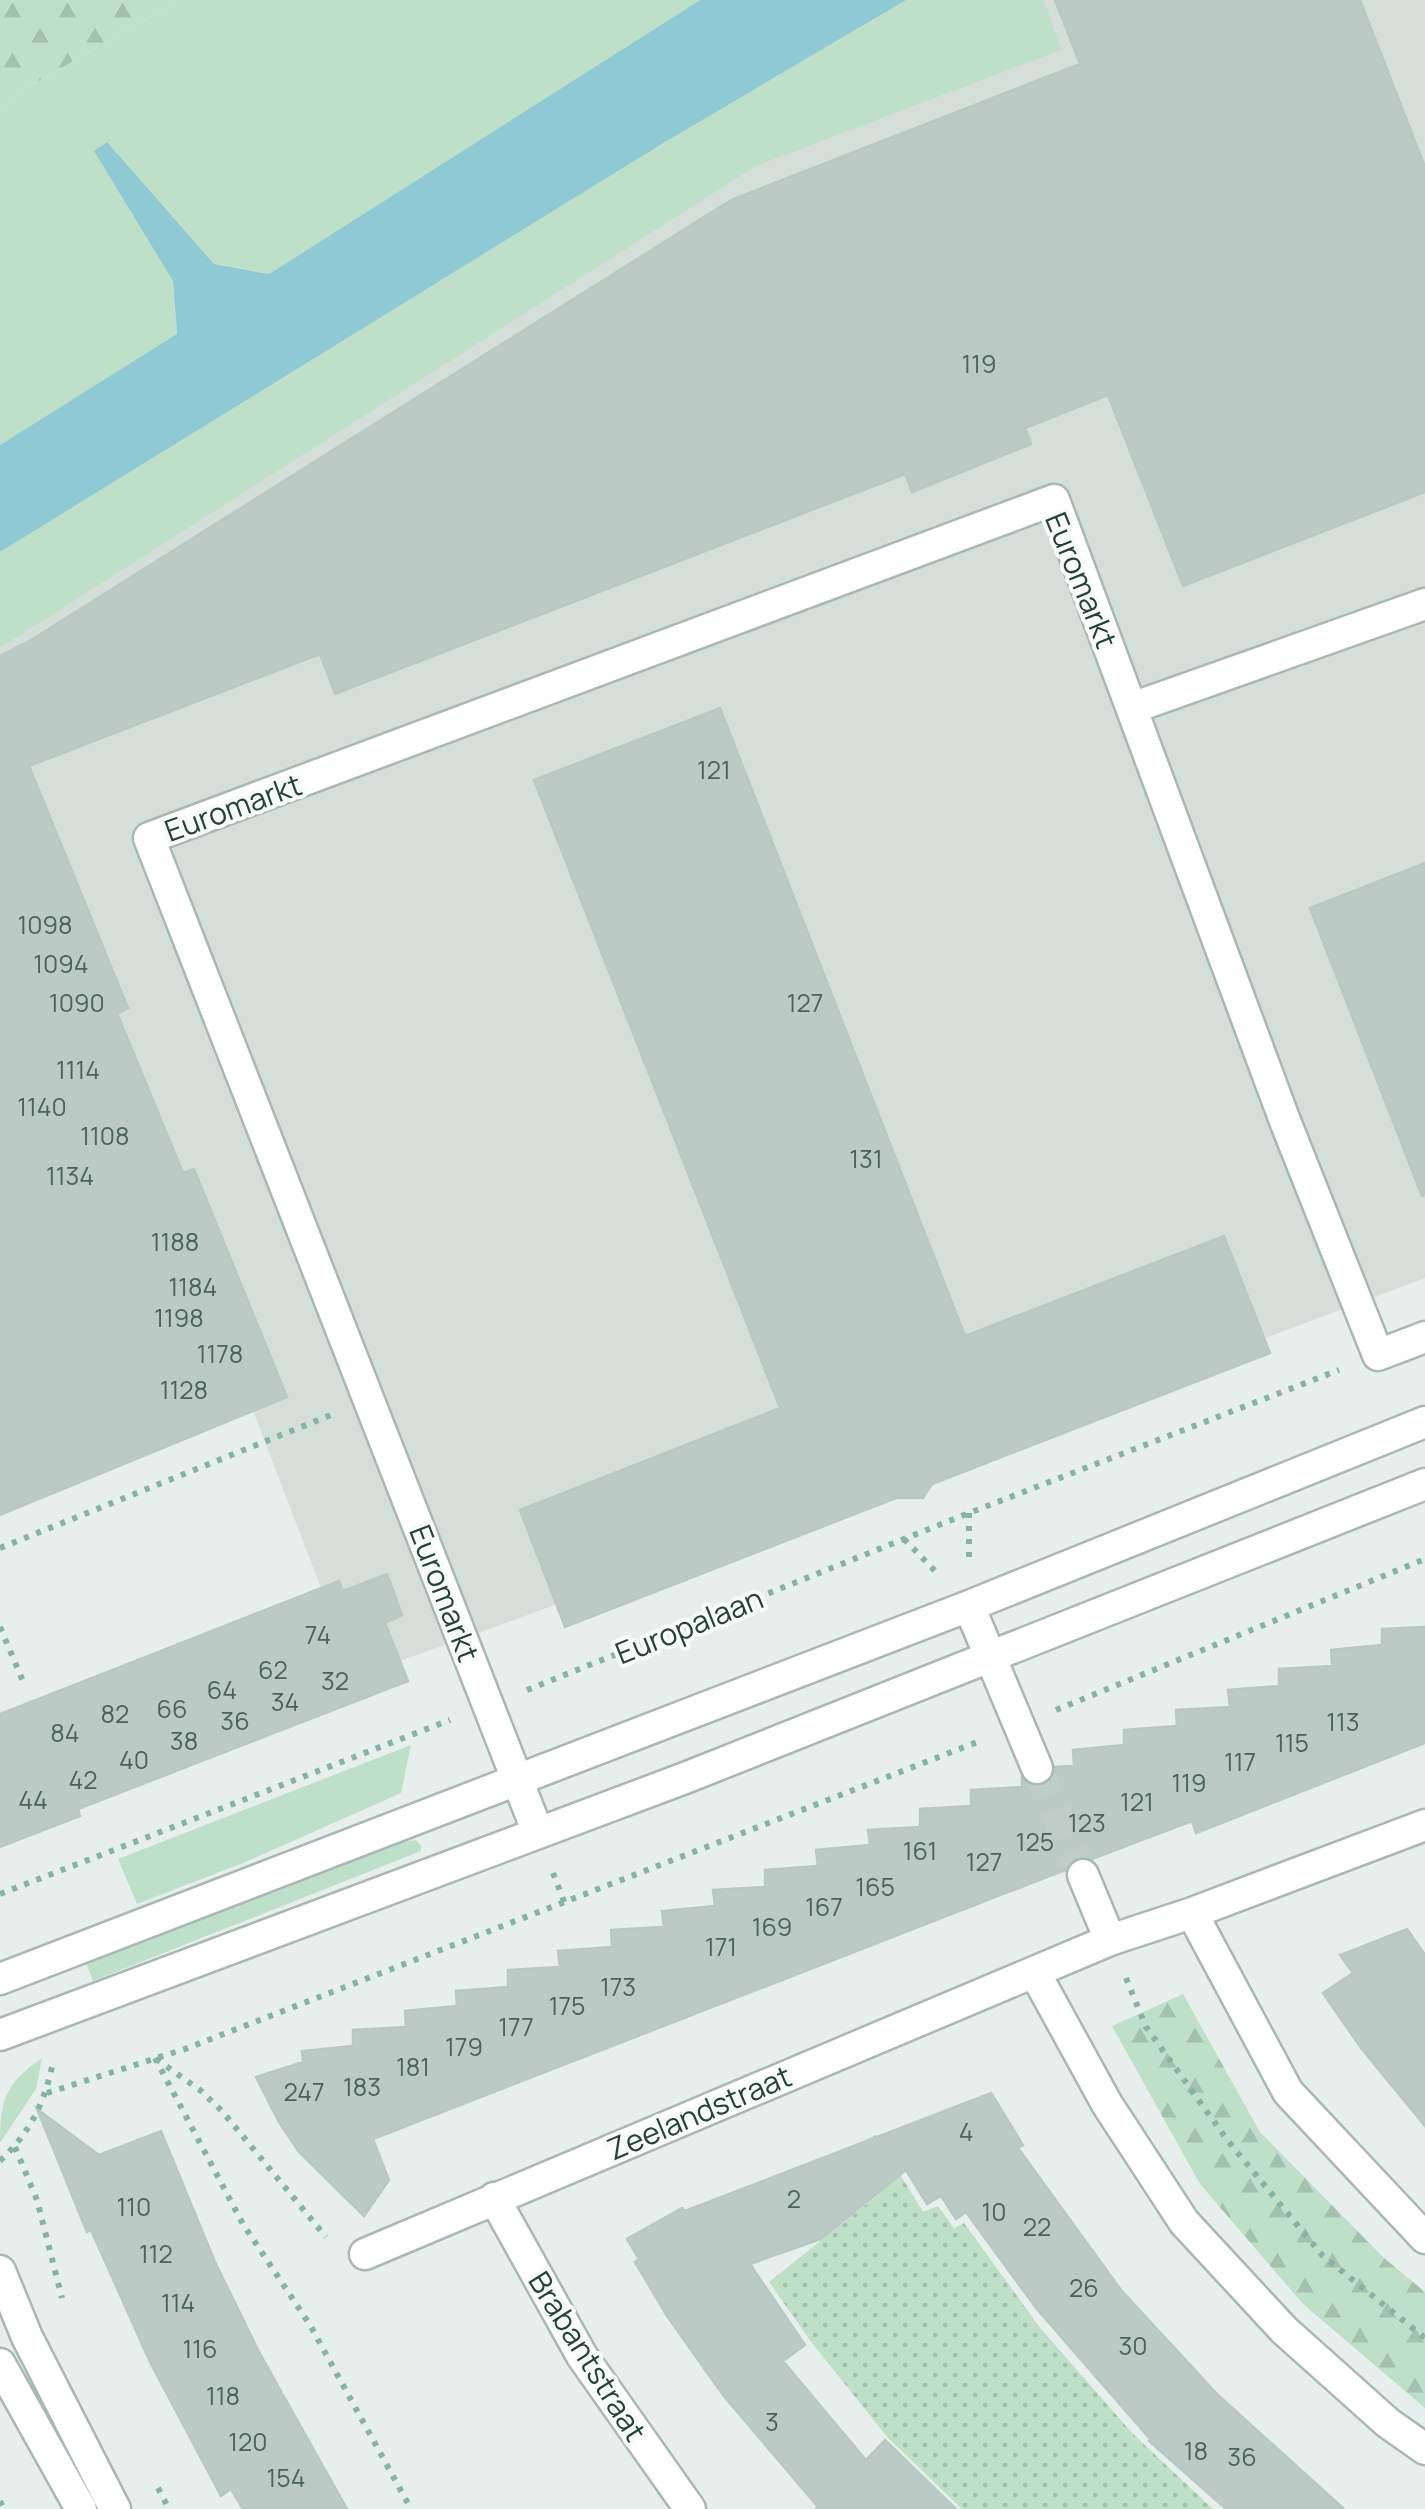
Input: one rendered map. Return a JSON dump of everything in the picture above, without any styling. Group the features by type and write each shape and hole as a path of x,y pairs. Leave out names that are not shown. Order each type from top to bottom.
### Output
{"street":[{"name":"Euromarkt","path":"517,1779 149,838 1054,500 1286,1121 1378,1355"},
{"path":"1132,708 1425,604"},
{"path":"1378,1355 1425,1337"},
{"path":"0,1979 969,1606 1425,1422"},
{"path":"0,2035 538,1833 1425,1484"},
{"path":"969,1606 1038,1768"},
{"path":"517,1779 538,1833"},
{"name":"Zeelandstraat","path":"365,2254 1110,1940 1192,1914 1425,1825"},
{"path":"1082,1876 1110,1940"},
{"path":"1192,1914 1288,2092 1425,2238"},
{"path":"1035,1973 1106,2104 1184,2222 1284,2330 1388,2423 1425,2449"},
{"name":"Brabantstraat","path":"494,2198 582,2356 690,2509"},
{"path":"0,2271 27,2337 115,2509"},
{"path":"0,2364 81,2509"}],"path":[{"name":"Europalaan","path":"0,1894 489,1706 969,1513 1378,1355"},
{"path":"0,1548 369,1400"},
{"path":"0,2160 34,2122 47,2093 155,2058 565,1904 1020,1725 1425,1558"},
{"path":"0,1627 24,1686"},
{"path":"1110,1940 1146,2027 1228,2141 1322,2255 1425,2338"},
{"path":"155,2058 222,2111 332,2244 365,2254"},
{"path":"155,2058 243,2224 310,2325 411,2509"},
{"path":"15,2146 37,2200 66,2312"},
{"path":"152,2476 169,2509"},
{"path":"0,2501 4,2509"}],"shaded area":[{"path":"811,0 1425,0 1425,1278 355,1677 0,750 0,507"}],"green space":[{"path":"0,0 179,0 11,97 0,112"},
{"path":"179,0 700,0 269,274 214,264 106,142 95,151 173,281 177,335 0,445 0,112 11,97"},
{"path":"906,0 1044,0 1061,50 756,166 0,648 0,552 665,142"},
{"path":"411,1745 401,1793 243,1863 137,1904 118,1859"},
{"path":"416,1840 421,1851 93,1981 84,1958 367,1848"},
{"path":"1183,1994 1260,2132 1384,2258 1425,2292 1425,2408 1303,2304 1200,2184 1112,2026"},
{"path":"42,2058 36,2089 0,2143 7,2094 20,2076"},
{"path":"876,2135 923,2212 938,2206 954,2228 964,2223 1041,2329 1134,2435 1213,2509 962,2509 888,2438 769,2282 878,2195 854,2145"}],"water":[{"path":"700,0 906,0 665,142 0,552 0,445 177,334 173,281 94,151 107,142 214,264 269,274"}],"building":[{"path":"1055,0 1360,0 1425,167 1425,492 1183,586 1108,395 1025,428 1031,444 912,492 905,474 335,694 320,654 29,766 128,1008 117,1013 183,1173 194,1169 287,1397 0,1515 0,656 731,200 1080,64"},
{"path":"720,708 965,1336 1224,1236 1270,1353 932,1484 923,1498 896,1498 565,1627 520,1510 780,1408 534,780"},
{"path":"1425,863 1425,1195 1422,1196 1310,908"},
{"path":"387,1574 402,1615 385,1623 408,1681 78,1809 80,1816 0,1847 0,1714 339,1581 343,1591"},
{"path":"1425,1627 1425,1743 1196,1833 1192,1821 1092,1859 1077,1857 1066,1870 373,2139 389,2180 364,2216 299,2152 256,2077 303,2062 302,2051 353,2046 353,2030 406,2027 405,2011 457,2006 456,1991 508,1987 508,1970 560,1967 558,1951 612,1947 611,1930 664,1927 662,1911 715,1906 713,1890 765,1887 765,1870 818,1866 816,1850 870,1845 868,1830 920,1827 920,1809 971,1806 971,1790 1022,1787 1022,1778 1034,1786 1043,1786 1052,1778 1055,1767 1074,1766 1073,1750 1124,1745 1124,1730 1177,1726 1176,1710 1230,1707 1228,1690 1279,1686 1279,1669 1332,1666 1331,1650 1382,1645 1382,1629"},
{"path":"1407,1929 1425,1955 1425,2126 1361,2048 1323,1993 1353,1973 1340,1955"},
{"path":"991,2093 1023,2145 1018,2148 1121,2290 1218,2395 1344,2509 1226,2509 1149,2441 1036,2308 966,2212 956,2219 941,2196 927,2204 906,2170 821,2239 750,2264 805,2345 783,2361 866,2460 885,2440 956,2509 816,2509 723,2395 667,2316 635,2262 639,2259 627,2239 682,2208 685,2211"},
{"path":"37,2109 99,2155 161,2131 215,2262 259,2352 347,2509 243,2509 231,2489 221,2496 150,2362 91,2230 87,2232"}],"tunnel":[{"path":"1037,1768 1083,1875"}]}
